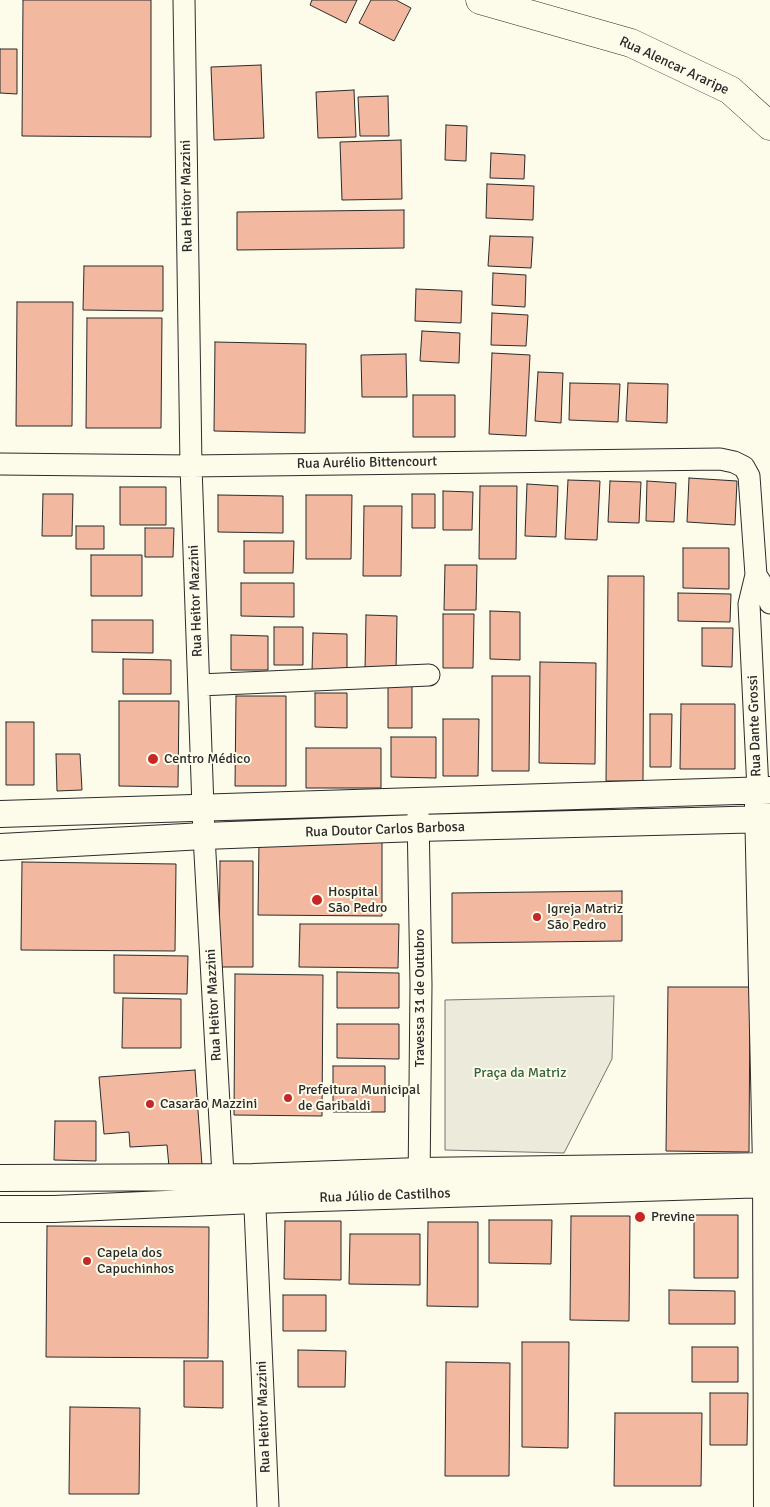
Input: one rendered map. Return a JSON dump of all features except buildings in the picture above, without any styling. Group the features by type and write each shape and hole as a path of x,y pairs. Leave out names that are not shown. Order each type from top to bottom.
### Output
{"main road":[{"name":"Rua Alencar Araripe","path":"480,0 631,43 730,90 770,126"}],"street":[{"name":"Rua Heitor Mazzini","path":"184,0 191,466 204,836 224,1189"},
{"name":"Rua Aurélio Bittencourt","path":"0,464 191,466 720,459 734,462"},
{"name":"Rua Dante Grossi","path":"734,462 744,467 750,476 756,575 750,604 764,790 768,1175 767,1507"},
{"name":"Rua Dante Grossi","path":"756,575 768,594 770,603"},
{"path":"199,685 429,675"},
{"name":"Rua Doutor Carlos Barbosa","path":"0,814 764,790"},
{"name":"Travessa 31 de Outubro","path":"418,801 421,985 419,1183"},
{"name":"Rua Doutor Carlos Barbosa","path":"0,847 204,836 418,828 764,820"},
{"name":"Rua Júlio de Castilhos","path":"0,1178 224,1189 768,1175"},
{"name":"Rua Heitor Mazzini","path":"254,1188 268,1507"},
{"name":"Rua Júlio de Castilhos","path":"0,1208 54,1209 224,1189"}],"green space":[{"name":"Praça da Matriz","path":"614,996 612,1059 564,1153 445,1150 445,1000"}],"place":[{"name":"Centro Médico","path":"153,759"},
{"name":"Hospital São Pedro","path":"317,900"},
{"name":"Igreja Matriz São Pedro","path":"537,917"},
{"name":"Prefeitura Municipal de Garibaldi","path":"288,1098"},
{"name":"Casarão Mazzini","path":"150,1104"},
{"name":"Previne","path":"640,1217"},
{"name":"Capela dos Capuchinhos","path":"87,1261"}]}
